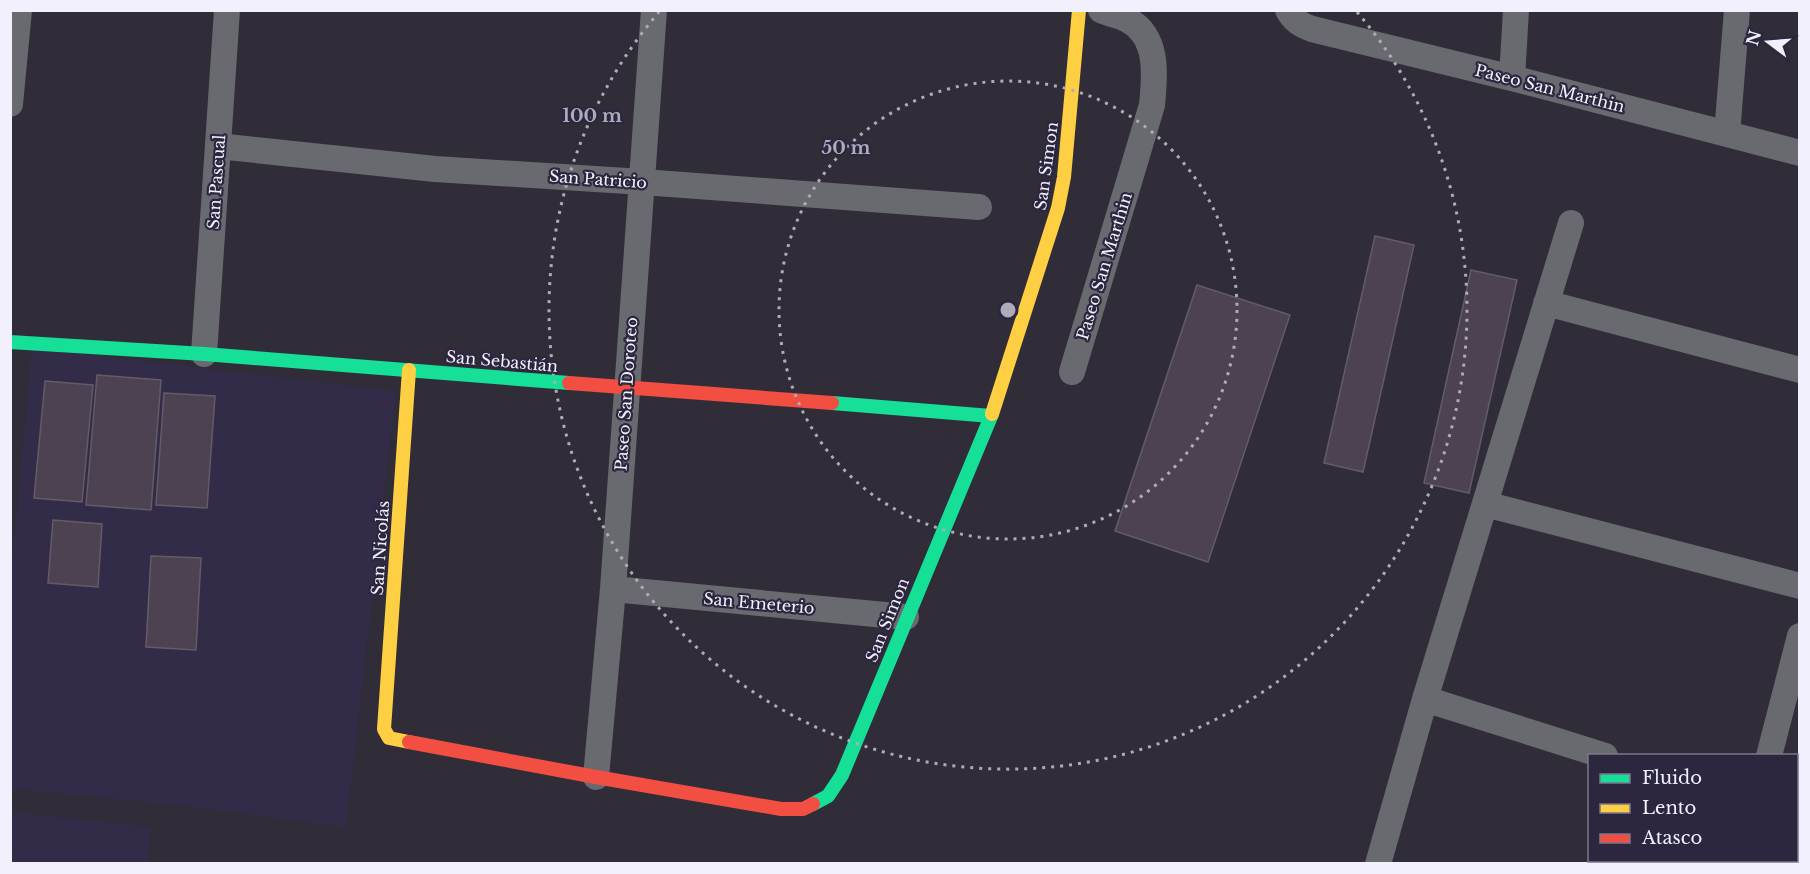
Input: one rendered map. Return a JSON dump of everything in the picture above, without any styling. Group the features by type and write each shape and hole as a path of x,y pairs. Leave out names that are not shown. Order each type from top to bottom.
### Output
{"street":[{"path":"10,104 19,10"},
{"name":"San Pascual","path":"204,354 227,10"},
{"name":"Paseo San Doroteo","path":"596,777 613,589 654,10"},
{"name":"San Simon","path":"384,729 389,738 396,740 781,809 803,809 828,796 842,775 991,416 1058,208 1064,177 1079,10"},
{"name":"Paseo San Marthin","path":"1072,372 1152,105 1155,76 1152,52 1145,34 1128,20 1101,10"},
{"path":"1512,78 1516,10"},
{"path":"1726,134 1737,10"},
{"name":"Paseo San Marthin","path":"1295,18 1312,29 1800,153"},
{"name":"San Patricio","path":"218,146 435,169 979,207"},
{"path":"1378,864 1425,699 1571,223"},
{"path":"1546,303 1800,370"},
{"name":"San Sebastián","path":"10,342 204,354 991,416"},
{"name":"San Nicolás","path":"384,729 409,370"},
{"path":"1485,504 1800,586"},
{"name":"San Emeterio","path":"613,589 906,617"},
{"path":"1770,754 1800,636"},
{"path":"1425,699 1599,754"}],"shaded area":[{"path":"32,348 396,391 346,827 159,803 11,789 11,572"},
{"path":"11,812 151,827 148,863 11,863"}],"building":[{"path":"1375,236 1414,245 1363,472 1324,463"},
{"path":"1471,270 1517,280 1469,493 1424,483"},
{"path":"1197,285 1290,315 1208,562 1115,531"},
{"path":"97,375 161,380 151,510 86,505"},
{"path":"45,381 93,385 82,502 34,498"},
{"path":"164,393 215,396 207,508 156,505"},
{"path":"53,520 102,524 98,587 48,583"},
{"path":"151,556 201,558 196,650 146,647"}],"traffic: fast":[{"path":"10,342 204,354 569,383"},
{"path":"832,403 991,416"},
{"path":"813,804 828,796 842,775 992,414"}],"traffic: slow":[{"path":"992,414 1058,208 1064,177 1079,10"},
{"path":"409,370 384,729 389,738 409,742"}],"traffic: jam":[{"path":"569,383 832,403"},
{"path":"409,742 781,809 803,809 813,804"}]}
